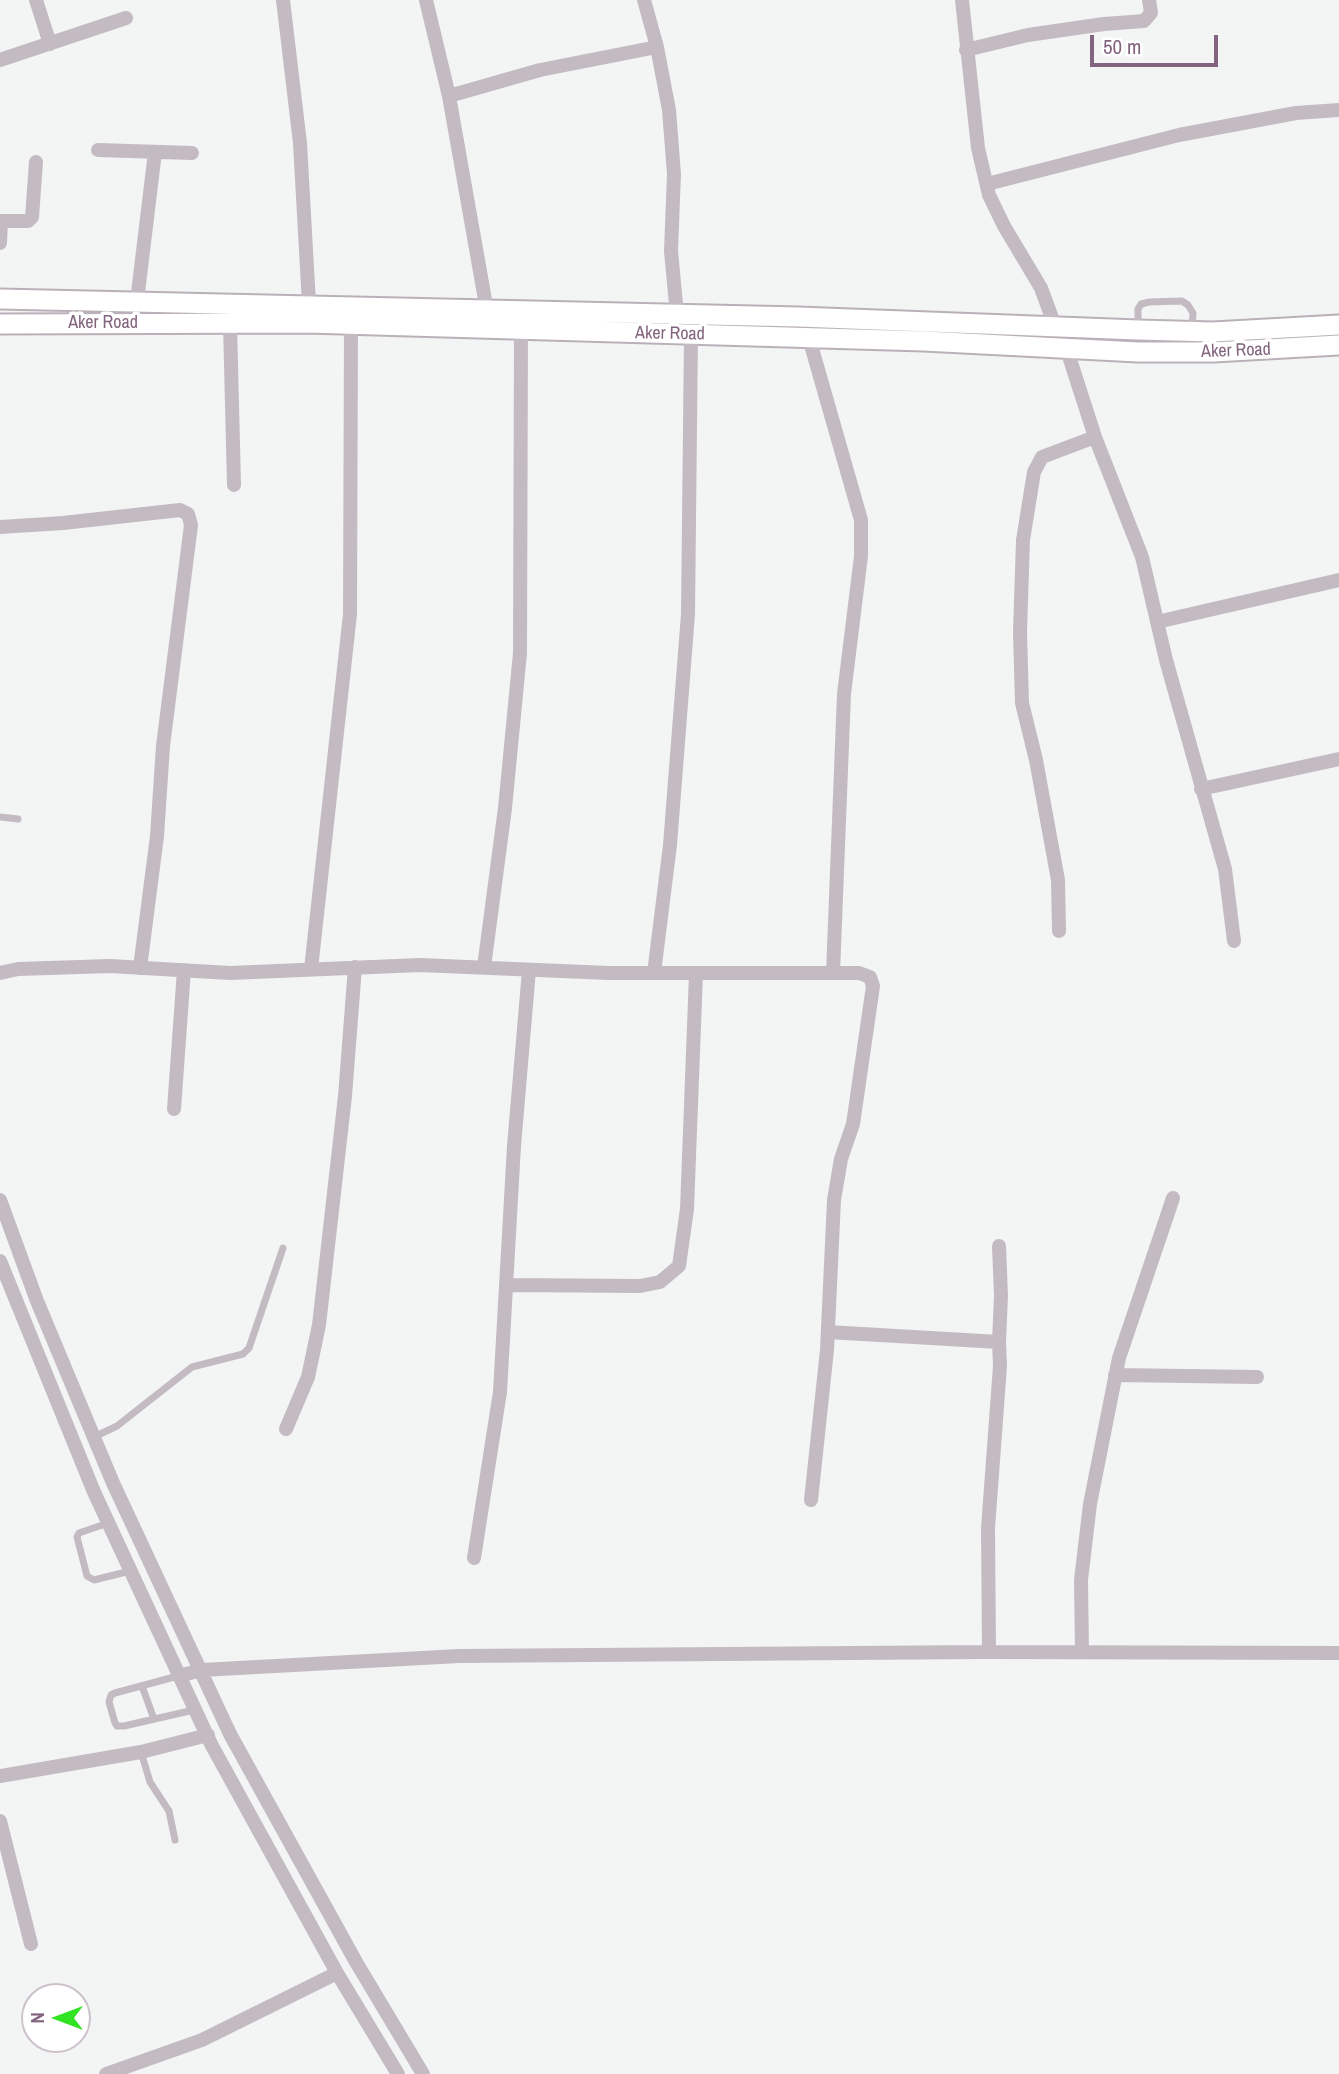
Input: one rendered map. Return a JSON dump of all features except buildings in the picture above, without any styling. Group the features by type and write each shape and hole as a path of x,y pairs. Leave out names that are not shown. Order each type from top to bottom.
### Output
{"street":[{"path":"36,0 50,44"},
{"path":"283,0 300,143 309,304"},
{"path":"426,0 449,96 487,311"},
{"path":"644,0 657,47 669,110 674,174 671,251 677,315"},
{"path":"962,0 978,148 989,195 1041,288 1056,329"},
{"path":"966,50 1028,35 1144,21 1151,13 1149,0"},
{"path":"0,60 126,18"},
{"path":"449,96 540,70 657,47"},
{"path":"987,184 1179,135 1296,113 1339,110"},
{"path":"98,150 192,153"},
{"path":"136,301 155,152"},
{"path":"0,243 0,221 28,221 32,217 36,162"},
{"name":"Aker Road","path":"0,299 309,304 487,311 691,334 924,341 1067,350 1192,352 1339,345"},
{"name":"Aker Road","path":"0,324 307,323 521,331 677,315 1213,332 1339,326"},
{"path":"230,324 234,485"},
{"path":"312,969 351,614 351,326"},
{"path":"484,967 505,808 520,653 521,331"},
{"path":"654,973 670,845 688,614 691,334"},
{"path":"809,338 861,520 861,556 844,694 833,973"},
{"path":"1067,350 1095,437 1142,557 1201,789 1225,869 1234,941"},
{"path":"1059,931 1058,880 1022,703 1020,632 1023,540 1034,472 1042,457 1095,437"},
{"path":"0,527 180,510 188,514 191,526 163,746 157,836 140,968"},
{"path":"1157,622 1339,580"},
{"path":"1201,789 1339,759"},
{"path":"0,973 18,969 110,966 230,972 420,965 696,974 859,973 870,977 873,986 853,1125 841,1158 834,1200 828,1332 811,1500"},
{"path":"286,1429 308,1377 319,1325 345,1096 355,967"},
{"path":"174,1109 184,970"},
{"path":"474,1558 500,1392 514,1146 529,970"},
{"path":"507,1285 640,1286 660,1282 679,1266 687,1209 696,974"},
{"path":"1082,1652 1081,1580 1090,1504 1115,1375 1173,1198"},
{"path":"0,1200 37,1301 113,1483 230,1734 356,1962 423,2074"},
{"path":"989,1651 988,1528 1000,1366 999,1246"},
{"path":"0,1261 108,1523 178,1676 337,1973 398,2074"},
{"path":"828,1332 999,1342"},
{"path":"1115,1375 1256,1377"},
{"path":"178,1676 202,1670 459,1656 989,1651 1339,1653"},
{"path":"0,1776 141,1752 208,1735"},
{"path":"0,1821 31,1944"},
{"path":"106,2074 202,2040 337,1973"}],"lane":[{"path":"1138,330 1138,309 1141,304 1182,302 1188,305 1193,313 1192,352"},
{"path":"0,817 18,819"},
{"path":"94,1437 117,1426 192,1367 243,1354 249,1348 283,1248"},
{"path":"108,1523 79,1533 77,1537 87,1576 94,1580 130,1571"},
{"path":"178,1676 111,1695 109,1702 115,1723 124,1726 195,1709"},
{"path":"142,1686 154,1719"},
{"path":"141,1752 150,1782 169,1811 175,1840"}]}
